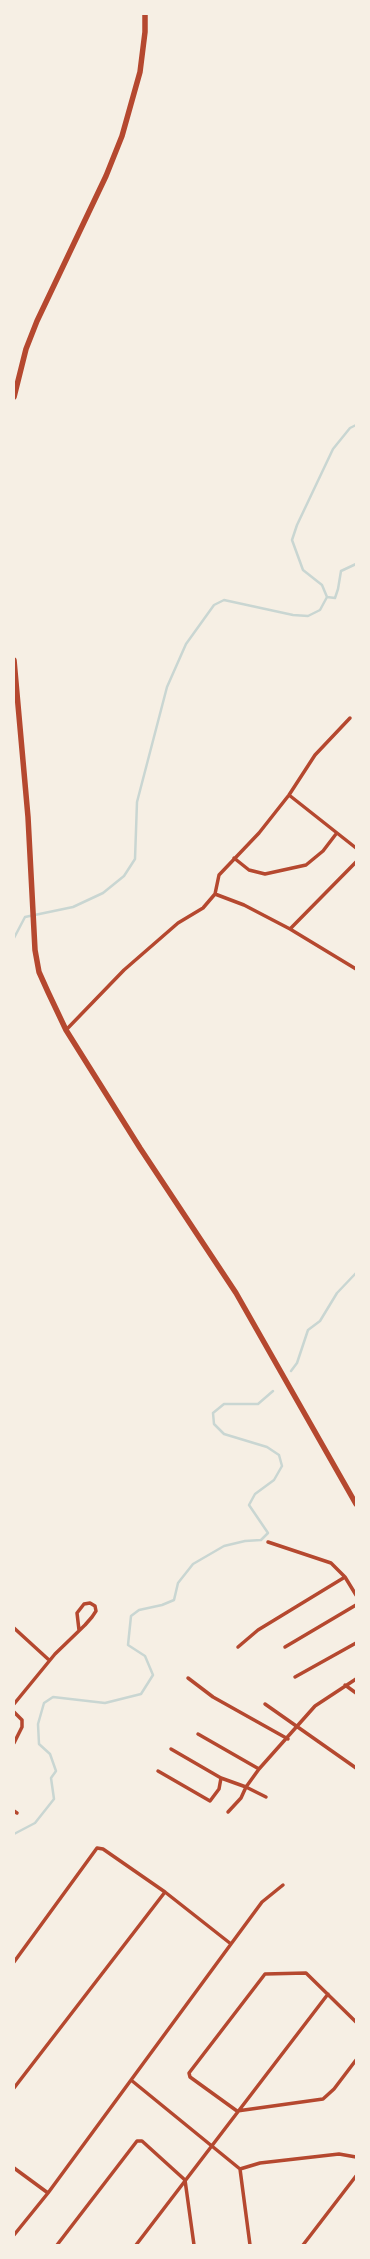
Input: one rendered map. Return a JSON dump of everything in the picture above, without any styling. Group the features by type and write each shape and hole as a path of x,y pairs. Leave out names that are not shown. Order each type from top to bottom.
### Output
{"main road":[{"path":"14,397 26,349 37,321 106,176 122,136 140,72 145,32 145,14"},
{"path":"14,660 28,817 33,928 39,972 66,1030 140,1148 236,1293 356,1504"}],"street":[{"path":"66,1030 124,970 178,923 203,908 215,894 219,875 259,833 289,795 315,754 350,718"},
{"path":"289,795 336,834 356,848"},
{"path":"234,858 249,870 265,874 306,865 324,851 336,834"},
{"path":"290,930 356,862"},
{"path":"215,894 244,905 356,969"},
{"path":"268,1542 331,1563 345,1577 356,1595"},
{"path":"238,1647 258,1630 345,1577"},
{"path":"14,1704 50,1660 79,1630 96,1611 95,1606 90,1603 84,1604 77,1613 79,1630"},
{"path":"285,1647 356,1605"},
{"path":"14,1628 50,1660"},
{"path":"295,1677 356,1642"},
{"path":"188,1678 213,1697 288,1739"},
{"path":"228,1812 241,1798 246,1787 259,1769 298,1728 320,1701 356,1679"},
{"path":"345,1685 356,1693"},
{"path":"265,1704 356,1768"},
{"path":"14,1712 22,1720 22,1727 14,1743"},
{"path":"198,1734 259,1769"},
{"path":"171,1749 221,1778 246,1787 266,1797"},
{"path":"158,1771 210,1801 219,1788 221,1778"},
{"path":"14,1962 97,1848 103,1849 165,1892 231,1944"},
{"path":"14,2235 48,2193 262,1902 283,1885"},
{"path":"14,2088 165,1892"},
{"path":"356,2022 309,1974 303,1972 266,1974 258,1981 189,2072 190,2077 237,2111 323,2099 334,2089 356,2060"},
{"path":"136,2245 328,1994"},
{"path":"131,2080 212,2144 240,2169 250,2245"},
{"path":"57,2245 134,2142 142,2142 185,2180 194,2245"},
{"path":"240,2169 260,2163 338,2154 356,2157"},
{"path":"14,2168 48,2193"},
{"path":"303,2245 356,2176"}],"waterway":[{"path":"14,938 25,917 73,907 103,893 124,876 135,859 137,802 167,687 186,644 214,605 224,600 293,615 308,616 320,610 327,597 322,585 303,570 292,540 297,525 333,449 350,428 356,425"},
{"path":"327,597 335,598 341,571 356,564"},
{"path":"291,1371 297,1363 308,1330 320,1321 337,1293 356,1273"},
{"path":"14,1834 35,1823 54,1799 51,1778 56,1771 50,1754 39,1744 38,1724 44,1703 53,1697 105,1703 141,1694 153,1675 145,1656 128,1645 131,1616 139,1610 162,1605 174,1600 178,1583 193,1564 224,1546 245,1541 261,1540 268,1533 249,1505 255,1494 274,1480 282,1466 279,1455 267,1447 224,1434 214,1424 213,1413 224,1404 258,1404 273,1391"}]}
